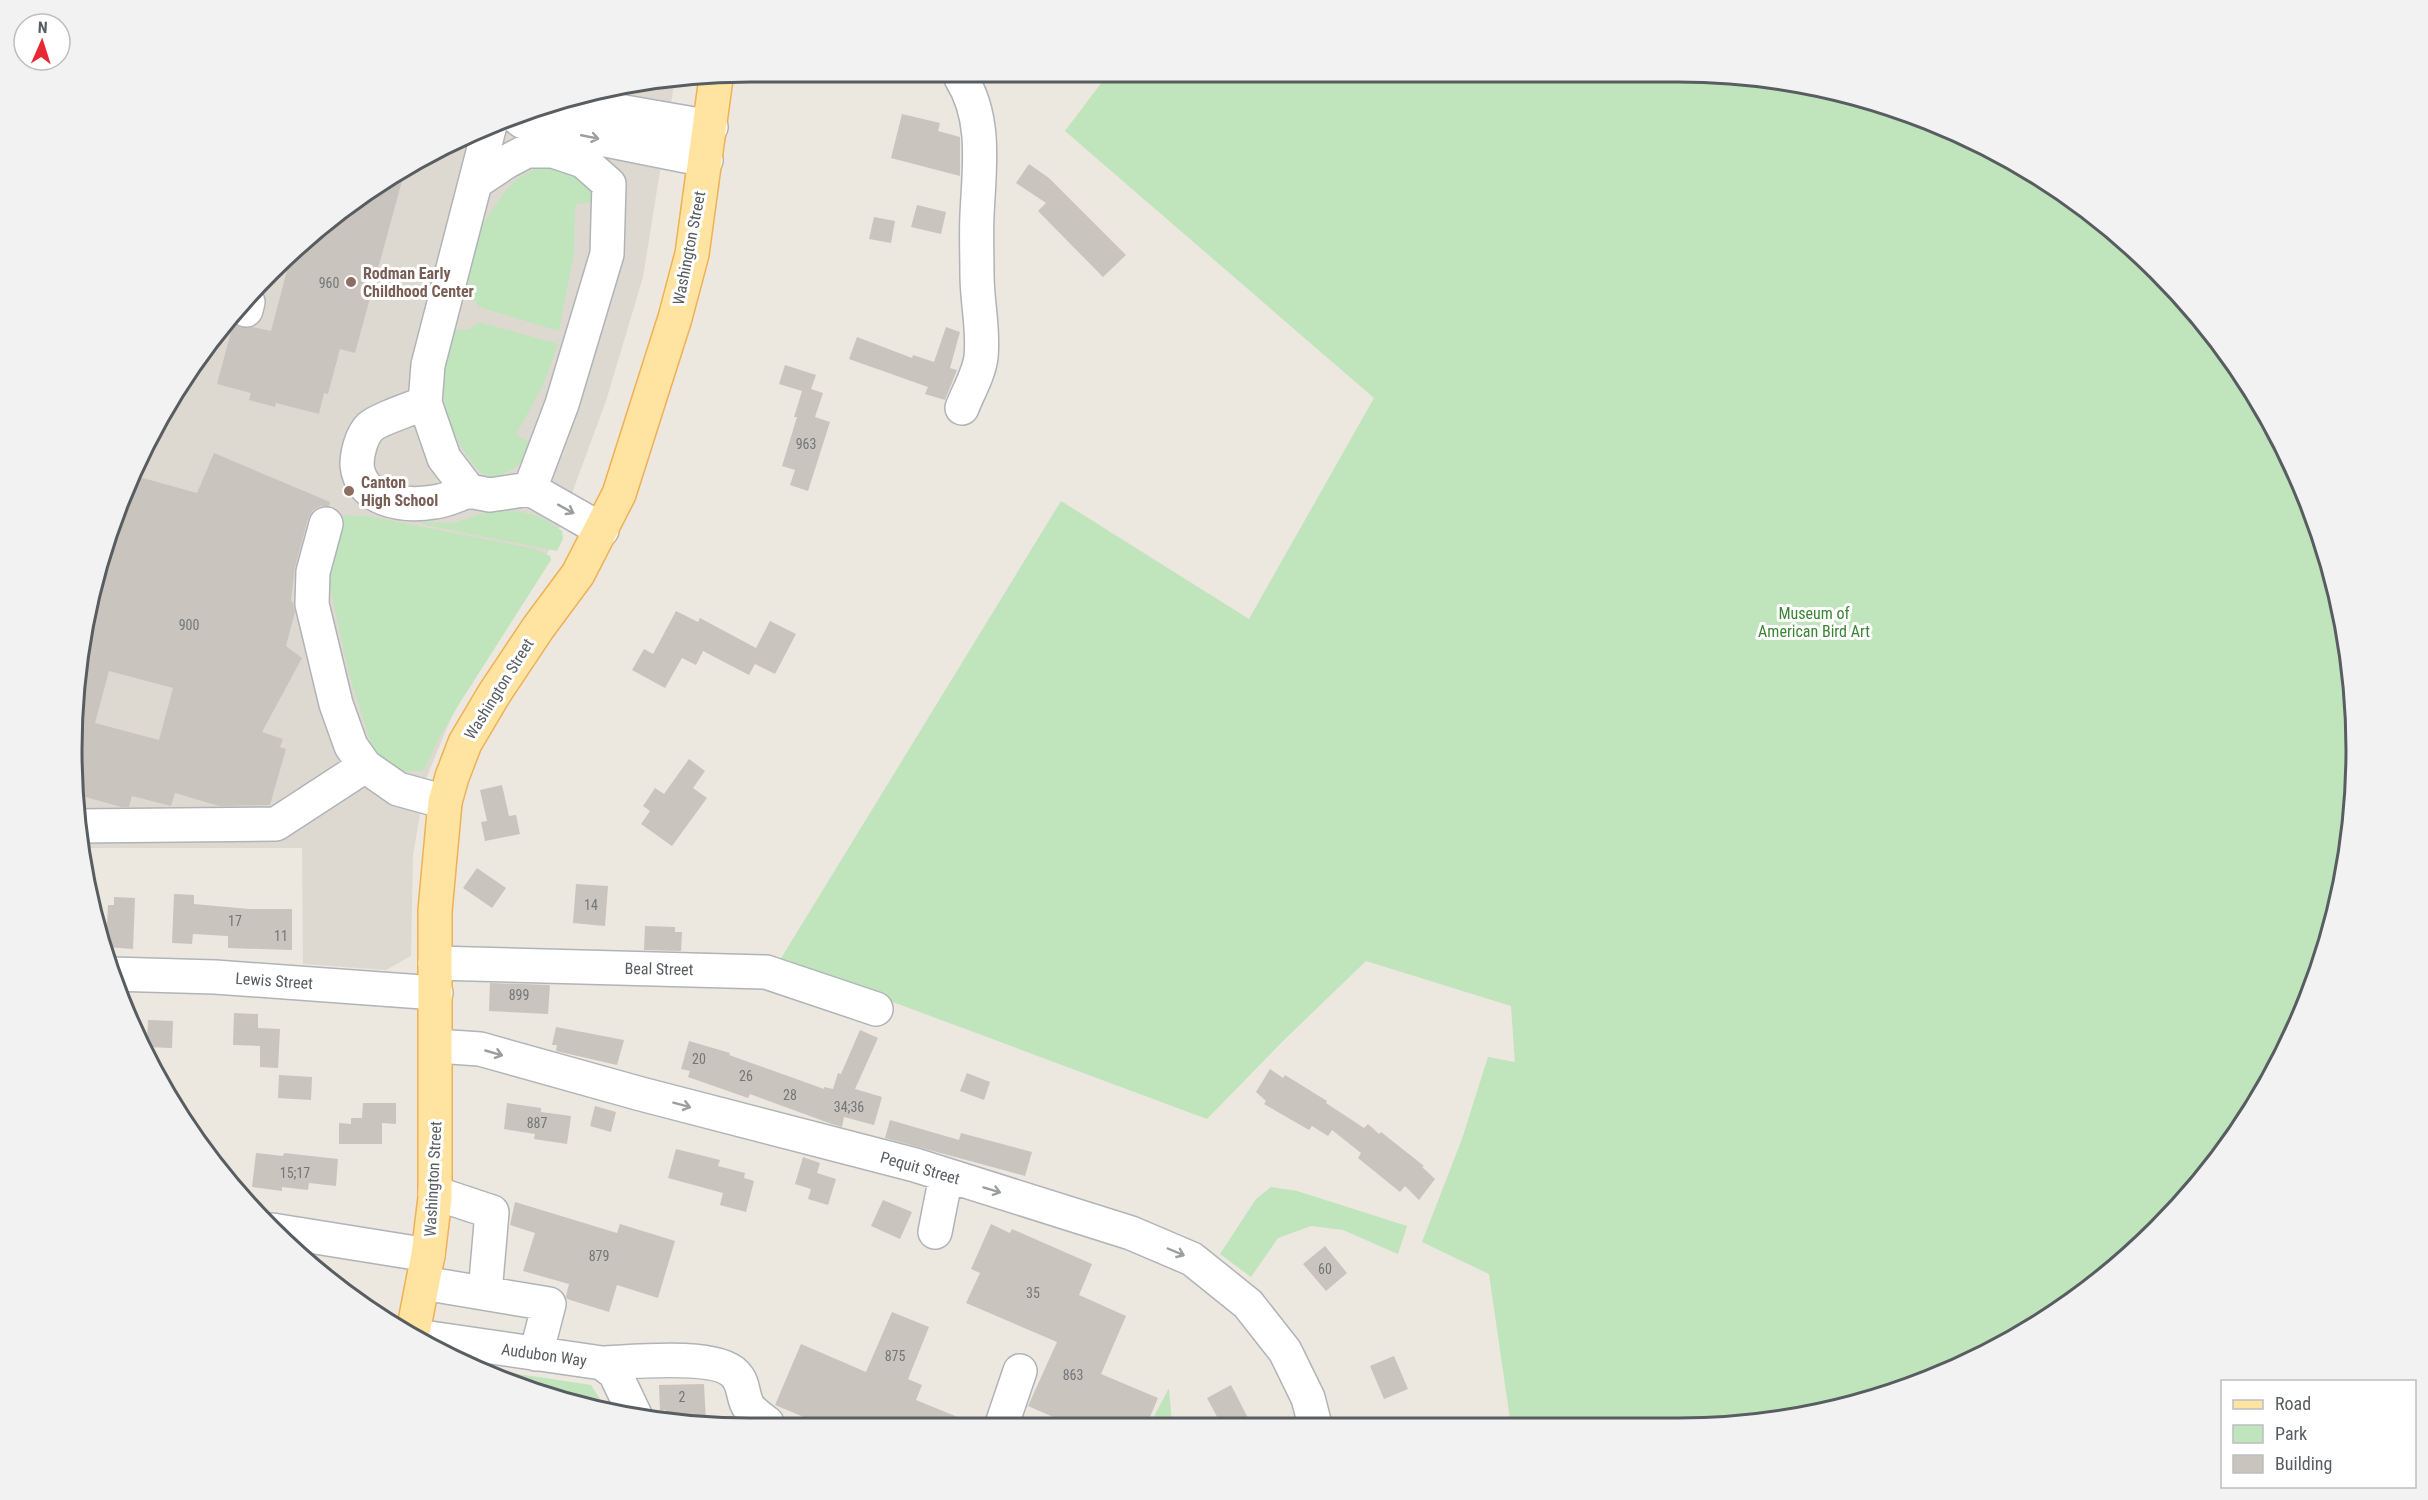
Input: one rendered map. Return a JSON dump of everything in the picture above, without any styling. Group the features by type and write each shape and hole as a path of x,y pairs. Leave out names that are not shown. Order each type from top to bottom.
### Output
{"main road":[{"name":"Washington Street","path":"414,1327 426,1269 435,1193 437,882 445,802 465,743 531,638 578,574 619,494 675,318 692,254 715,84"}],"street":[{"path":"962,408 981,359 982,343 977,268 977,218 981,171 978,124 973,100 963,82"},
{"path":"580,104 711,128"},
{"path":"524,122 706,160"},
{"path":"469,491 444,458 425,403 428,365 487,137"},
{"path":"476,182 527,151 554,151 583,161 609,184 607,254 562,404 530,489"},
{"path":"425,403 370,426 361,442 357,463 360,481 369,493 400,502 434,502 469,491 490,495 530,489 602,530"},
{"path":"326,524 313,572 312,604 336,704 351,746 365,766 398,789 445,802"},
{"path":"87,826 276,824 365,766"},
{"name":"Beal Street","path":"436,978 766,972 876,1009"},
{"name":"Lewis Street","path":"121,974 436,978"},
{"name":"Pequit Street","path":"436,1046 480,1049 641,1094 915,1165 1131,1233 1192,1259 1248,1304 1285,1351 1308,1398 1313,1418"},
{"path":"935,1233 946,1176"},
{"path":"435,1193 492,1212 485,1293"},
{"path":"292,1235 426,1269 485,1293 549,1304 536,1354"},
{"name":"Audubon Way","path":"436,1339 602,1363 615,1373 631,1407"},
{"path":"602,1363 674,1360 707,1362 733,1371 741,1381 747,1404 762,1418"},
{"path":"1004,1418 1020,1371"}],"shaded area":[{"name":"Canton High School","path":"674,87 643,277 606,401 555,539 515,615 474,672 451,718 426,779 413,855 411,956 386,970 303,964 302,848 90,848 82,750 88,663 105,577 133,495 151,455 195,379 248,310 310,248 379,195 455,151 535,118 620,95"}],"green space":[{"name":"Museum of American Bird Art","path":"1102,82 1678,82 1765,88 1851,105 1933,133 1973,151 2049,195 2084,220 2150,278 2208,344 2233,379 2277,455 2295,495 2323,577 2333,620 2340,663 2346,750 2340,837 2333,880 2323,923 2295,1005 2277,1045 2233,1121 2208,1156 2150,1222 2084,1280 2012,1328 1933,1367 1851,1395 1765,1412 1722,1416 1510,1418 1489,1274 1422,1242 1462,1139 1488,1057 1515,1062 1511,1006 1366,961 1207,1119 780,960 1061,501 1249,619 1374,398 1065,131"},
{"path":"540,162 591,181 594,202 576,204 575,207 574,253 559,331 479,307 471,295 462,289 465,280 471,276 470,253 486,219 518,178 535,168"},
{"path":"479,322 558,344 544,383 516,435 530,442 529,449 517,466 492,479 473,464 457,439 447,412 443,387 452,336 456,330 469,329"},
{"path":"493,510 538,516 553,525 562,531 563,539 557,551 420,522 453,523"},
{"path":"345,515 367,516 535,549 550,556 551,560 459,704 424,770 407,772 387,763 373,749 349,674 328,577 337,521"},
{"path":"1271,1187 1297,1191 1407,1226 1398,1254 1343,1230 1311,1226 1278,1238 1251,1277 1220,1254 1256,1199"},
{"path":"511,1373 591,1385 601,1401 577,1395"},
{"path":"1169,1388 1172,1418 1153,1418"}],"building":[{"path":"902,114 940,123 938,131 960,137 960,176 891,158"},
{"path":"1029,164 1049,178 1126,255 1103,277 1038,211 1046,203 1016,183"},
{"path":"402,181 355,353 340,349 328,394 324,393 319,414 276,403 275,407 249,400 251,393 217,384 231,330 236,325 271,331 287,269 344,220"},
{"path":"917,205 946,212 941,234 911,227"},
{"path":"874,217 895,221 891,243 869,239"},
{"path":"946,327 960,332 950,368 957,370 945,400 925,394 928,387 849,359 857,337 912,358 913,355 934,362"},
{"path":"785,365 816,375 811,389 823,393 815,417 830,422 808,491 790,485 795,470 782,466 797,417 794,417 802,391 779,384"},
{"path":"214,453 330,502 329,506 321,506 313,510 308,519 295,567 291,601 295,612 286,646 302,658 262,732 283,739 280,747 286,749 270,805 219,806 175,793 171,806 132,796 129,807 121,807 84,797 82,750 84,706 95,620 118,535 141,477 197,493","holes":["109,671 173,688 159,740 95,723"]},
{"path":"676,611 698,622 700,618 756,648 770,621 796,634 775,674 755,664 749,675 703,651 696,665 682,658 665,688 632,670 644,649 653,654"},
{"path":"689,759 705,771 693,788 707,798 672,846 641,824 650,811 643,806 655,788 664,794"},
{"path":"502,785 509,816 516,815 520,834 485,841 481,822 487,821 480,790"},
{"path":"477,868 506,888 492,908 463,888"},
{"path":"576,884 608,886 605,926 573,923"},
{"path":"174,894 194,895 194,904 249,909 292,909 292,950 228,948 228,936 193,934 192,944 172,943"},
{"path":"114,897 135,898 133,949 113,947 107,929 108,905 114,905"},
{"path":"645,926 675,927 675,932 682,932 681,951 644,950"},
{"path":"490,983 550,985 548,1014 489,1011"},
{"path":"234,1013 258,1014 258,1028 280,1029 278,1068 260,1067 260,1046 233,1045"},
{"path":"148,1020 173,1021 172,1048 152,1047 147,1037"},
{"path":"556,1027 624,1040 617,1065 556,1051 557,1045 552,1045"},
{"path":"860,1030 878,1038 855,1089 882,1097 874,1125 844,1117 842,1127 750,1094 748,1098 688,1077 690,1071 681,1069 689,1041 730,1053 729,1055 824,1089 824,1087 833,1089 838,1073 841,1074"},
{"path":"1270,1069 1283,1078 1285,1075 1327,1101 1326,1103 1364,1128 1368,1124 1379,1134 1381,1132 1424,1166 1422,1167 1435,1179 1419,1200 1405,1186 1400,1192 1358,1158 1361,1153 1332,1130 1328,1136 1312,1126 1309,1130 1264,1104 1266,1101 1256,1092"},
{"path":"967,1073 990,1082 984,1100 960,1091"},
{"path":"279,1075 312,1077 311,1100 278,1098"},
{"path":"363,1103 396,1103 396,1124 382,1123 382,1144 339,1144 339,1123 351,1124 351,1118 362,1118"},
{"path":"507,1103 541,1108 541,1112 571,1116 567,1144 534,1139 535,1134 504,1129"},
{"path":"595,1106 616,1112 611,1132 590,1126"},
{"path":"890,1120 959,1140 961,1133 1032,1152 1025,1176 885,1138"},
{"path":"676,1149 720,1160 718,1166 745,1173 744,1178 754,1181 746,1212 720,1205 723,1193 668,1178"},
{"path":"256,1153 283,1156 284,1153 338,1159 336,1186 309,1183 308,1190 282,1187 282,1191 252,1187"},
{"path":"803,1157 820,1163 817,1173 836,1179 828,1205 808,1199 811,1189 795,1184"},
{"path":"883,1200 912,1212 900,1239 871,1226"},
{"path":"515,1202 617,1233 620,1224 675,1241 658,1298 617,1285 609,1312 567,1299 569,1284 523,1271 535,1233 510,1225"},
{"path":"991,1224 1010,1233 1012,1229 1092,1264 1079,1295 1126,1316 1101,1374 1158,1398 1150,1418 1055,1418 1028,1406 1057,1342 966,1303 980,1273 971,1269"},
{"path":"1325,1246 1347,1273 1326,1291 1303,1264"},
{"path":"892,1312 929,1327 908,1379 922,1385 916,1400 960,1418 806,1418 775,1405 801,1344 866,1372"},
{"path":"1394,1356 1408,1389 1384,1399 1370,1366"},
{"path":"704,1384 706,1416 660,1410 659,1385"},
{"path":"1231,1385 1248,1418 1218,1418 1207,1398"}],"place":[{"name":"Rodman Early Childhood Center","path":"351,282"},
{"name":"Canton High School","path":"349,491"}]}
